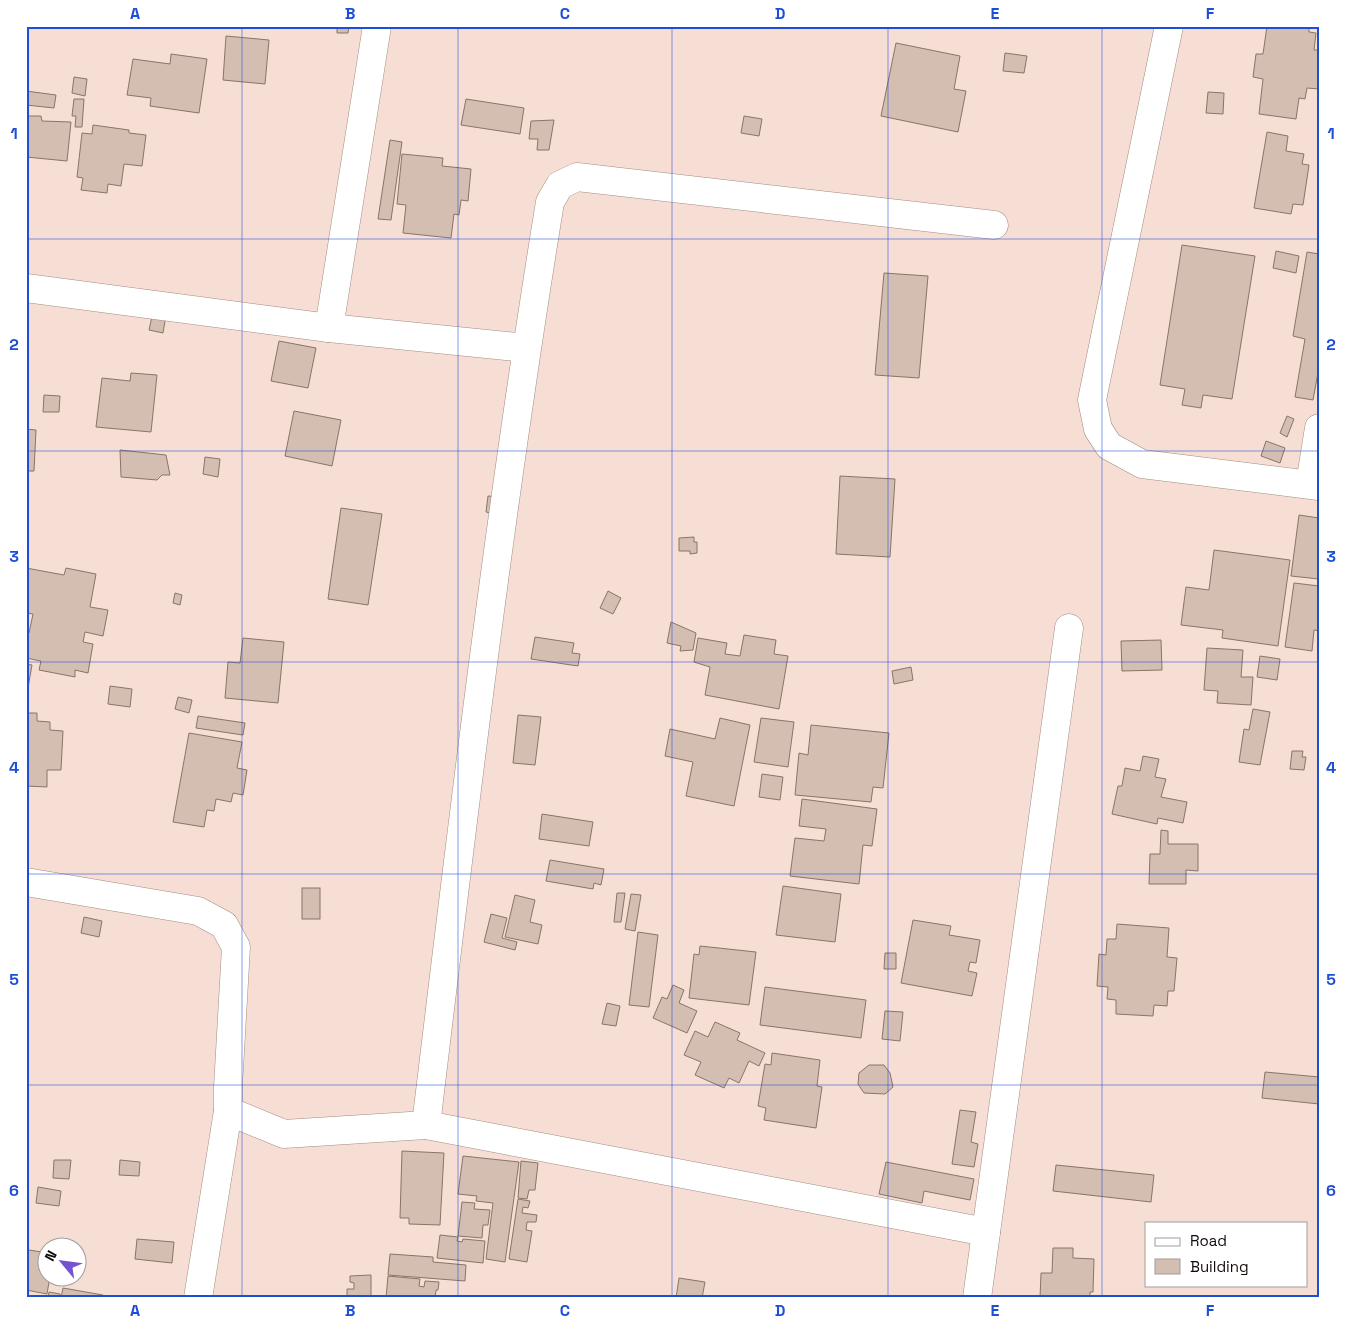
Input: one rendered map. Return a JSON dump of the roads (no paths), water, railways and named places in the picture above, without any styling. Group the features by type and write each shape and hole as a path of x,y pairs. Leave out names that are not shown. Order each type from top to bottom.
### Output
{"street":[{"path":"329,328 377,26"},
{"path":"1169,26 1092,400 1098,429 1109,446 1142,464 1315,485 1319,428"},
{"path":"426,1125 452,904 526,348 550,202 560,186 577,177 994,226"},
{"path":"26,288 329,328 526,348"},
{"path":"977,1298 1069,628"},
{"path":"26,882 198,912 224,925 236,947 228,1111 198,1298"},
{"path":"228,1111 284,1134 426,1125 986,1232"}]}
